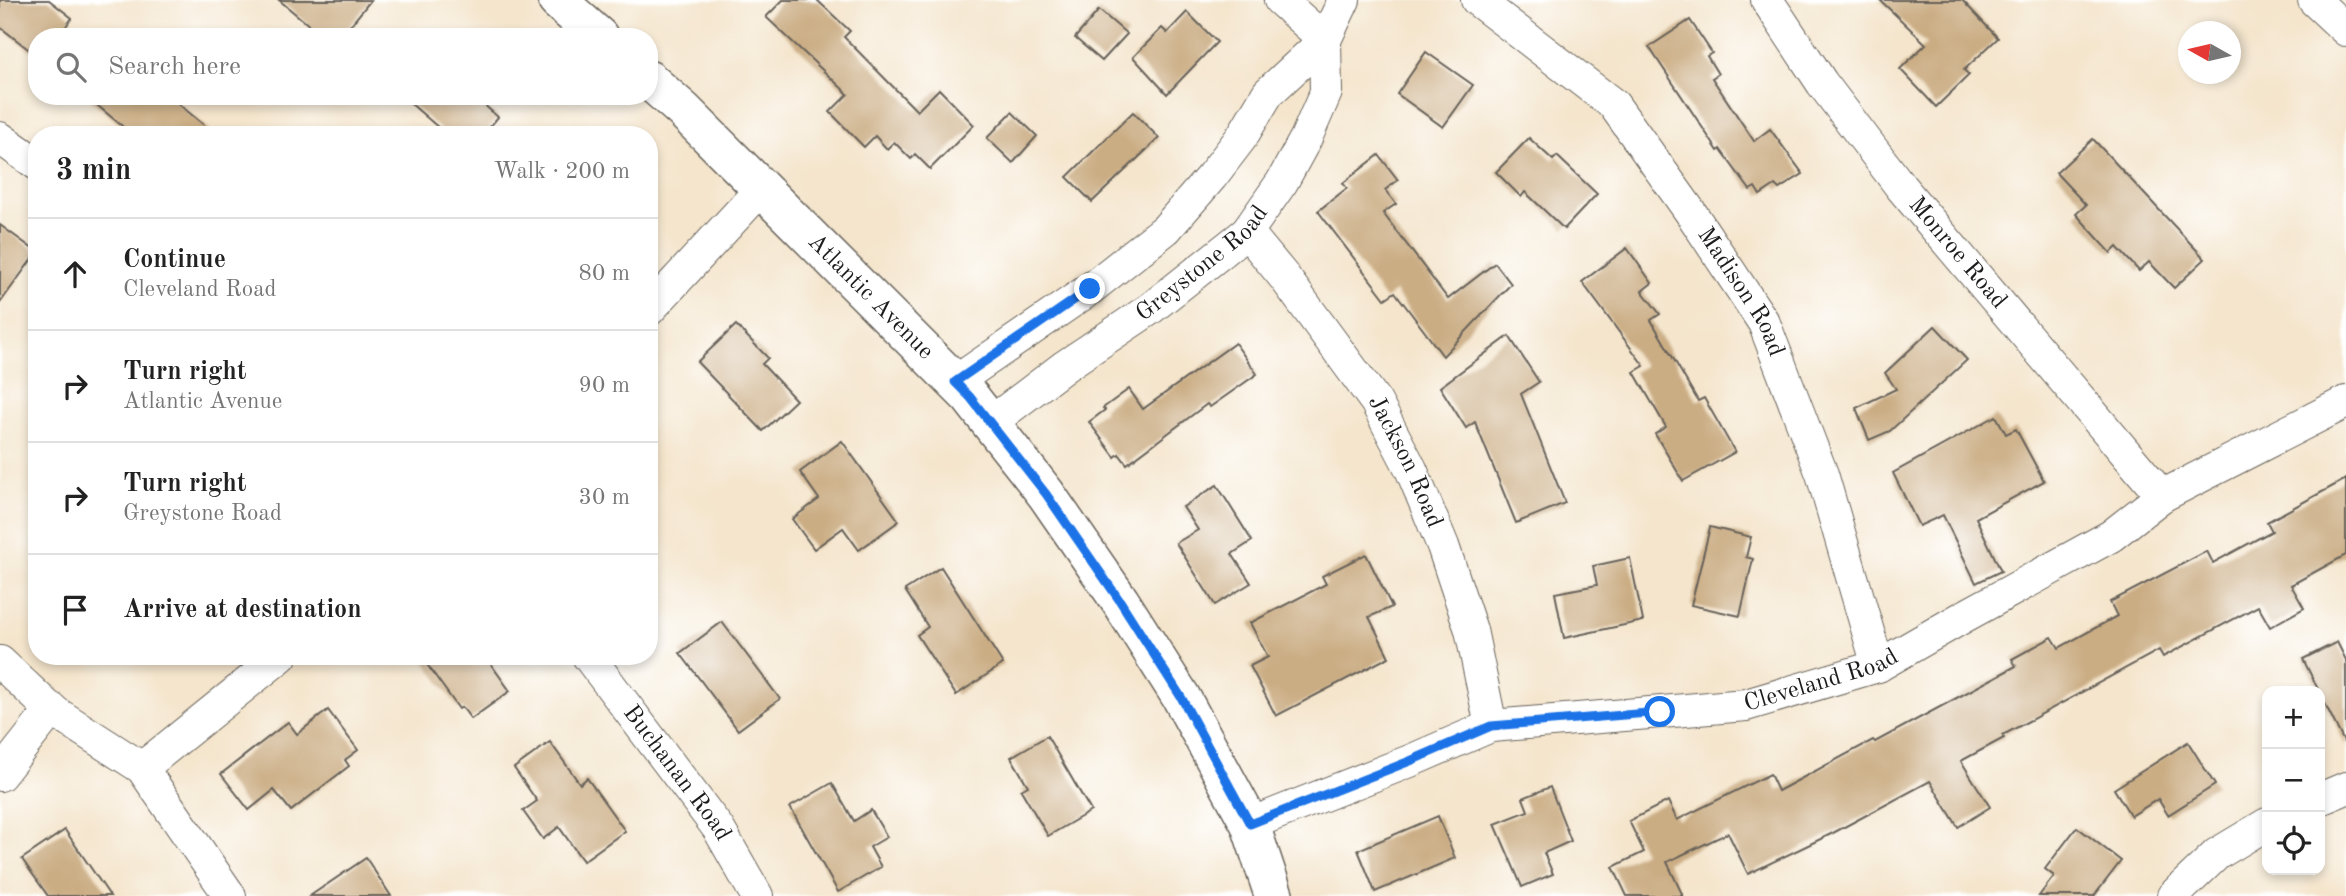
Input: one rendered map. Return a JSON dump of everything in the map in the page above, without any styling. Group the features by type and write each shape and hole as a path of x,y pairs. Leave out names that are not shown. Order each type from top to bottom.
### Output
{"main road":[{"path":"557,0 589,28"},
{"name":"Atlantic Avenue","path":"658,88 762,188 970,397 1046,494 1120,601 1181,697 1250,824 1274,896"}],"street":[{"path":"1280,0 1325,40"},
{"name":"Greystone Road","path":"955,382 1090,289 1166,229 1220,167 1268,93 1325,40 1344,0"},
{"name":"Madison Road","path":"1477,0 1614,105 1689,210 1763,323 1822,474 1878,666"},
{"name":"Monroe Road","path":"1767,0 1822,83 1901,187 2162,496"},
{"path":"2314,0 2346,30"},
{"name":"Greystone Road","path":"989,423 1065,366 1150,309 1247,232 1307,138 1326,92 1325,40"},
{"path":"0,138 28,158"},
{"path":"658,300 762,188"},
{"name":"Jackson Road","path":"1247,232 1285,278 1376,402 1411,469 1443,547 1471,630 1491,726"},
{"name":"Cleveland Road","path":"1250,824 1491,726 1746,705 1878,666 1965,615 2111,536 2162,496 2346,402"},
{"path":"0,662 52,709 142,768 230,896"},
{"path":"142,768 270,665"},
{"name":"Buchanan Road","path":"596,665 718,828 757,896"},
{"path":"0,775 52,709"},
{"path":"2325,797 2346,788"},
{"path":"2174,896 2217,855 2262,827"}],"building":[{"path":"0,0 49,0 72,18 65,28 28,28 28,49 0,27"},
{"path":"279,0 371,0 348,28 312,28"},
{"path":"783,0 817,0 850,31 844,37 917,111 939,89 974,125 930,169 915,154 911,159 894,142 887,149 875,136 864,147 830,112 848,94 766,17"},
{"path":"1880,0 1962,0 1998,38 1964,70 1969,75 1936,107 1900,69 1926,44"},
{"path":"1099,10 1127,34 1102,61 1075,38"},
{"path":"1187,12 1217,42 1167,94 1133,57 1162,28 1167,33"},
{"path":"1690,20 1712,53 1707,56 1718,74 1712,78 1754,141 1770,129 1803,174 1779,189 1775,185 1760,195 1755,187 1750,190 1720,149 1718,151 1649,47"},
{"path":"1426,52 1473,85 1443,127 1397,94"},
{"path":"97,105 180,105 205,126 122,126"},
{"path":"412,105 484,105 498,117 490,126 437,126"},
{"path":"1012,112 1037,136 1013,163 987,138"},
{"path":"1133,112 1159,138 1092,202 1067,177"},
{"path":"1529,138 1553,160 1557,156 1597,194 1564,229 1525,192 1521,197 1496,172"},
{"path":"2093,139 2205,259 2174,288 2149,262 2139,271 2117,247 2111,253 2076,214 2086,205 2056,173"},
{"path":"1379,155 1398,180 1385,190 1396,204 1383,213 1448,299 1495,263 1511,284 1443,356 1395,292 1385,299 1318,211 1347,188 1343,183"},
{"path":"0,225 28,245 28,264 0,303"},
{"path":"1627,248 1652,283 1642,291 1660,314 1651,320 1698,401 1704,398 1735,452 1683,481 1655,434 1666,427 1634,372 1644,366 1582,282"},
{"path":"736,325 768,358 762,364 796,400 763,431 697,362"},
{"path":"1935,326 1967,360 1890,431 1869,440 1856,408 1896,389 1885,373"},
{"path":"1509,336 1539,382 1521,394 1565,503 1516,523 1475,422 1466,428 1440,387"},
{"path":"1235,343 1257,374 1210,407 1207,404 1127,464 1119,454 1115,457 1089,422 1129,389 1143,409"},
{"path":"1996,416 2006,434 2016,429 2044,481 1976,518 2001,571 1976,583 1943,515 1919,526 1893,473"},
{"path":"842,441 899,521 859,550 843,528 814,549 792,519 819,499 800,472"},
{"path":"2346,479 2346,555 2291,585 2304,608 2270,627 2258,606 2163,657 2159,650 2003,735 2004,738 1961,761 1990,807 1958,827 1930,781 1833,833 1748,874 1728,833 1667,862 1683,896 1627,896 1613,867 1644,852 1629,821 1668,801 1677,820 1770,774 1778,791 2016,666 2012,659 2052,637 2059,648 2117,616 2110,602 2207,551 2213,563 2272,531 2267,522"},
{"path":"1217,485 1252,541 1232,554 1251,583 1215,605 1176,543 1198,530 1183,507"},
{"path":"1710,527 1751,537 1746,557 1753,559 1740,616 1691,605"},
{"path":"1366,554 1392,607 1369,617 1389,657 1276,716 1250,666 1268,657 1250,623 1326,584 1322,576"},
{"path":"1630,558 1643,621 1564,638 1555,593 1597,585 1593,566"},
{"path":"941,567 1003,664 956,695 917,635 928,627 905,590"},
{"path":"722,622 780,699 738,730 680,653"},
{"path":"2337,642 2346,660 2346,746 2325,704 2325,686 2316,686 2303,659"},
{"path":"427,665 491,665 510,691 471,719 462,707 459,709"},
{"path":"328,710 358,750 345,760 349,766 291,811 274,790 249,810 221,774 288,722 297,734"},
{"path":"1047,736 1091,811 1048,836 1021,790 1028,786 1011,757"},
{"path":"550,742 580,784 587,778 625,831 583,861 559,827 543,839 523,811 537,801 514,768"},
{"path":"2188,742 2215,785 2168,815 2158,799 2131,816 2114,789"},
{"path":"832,783 854,821 871,810 887,837 870,847 881,867 838,892 790,807"},
{"path":"1550,787 1571,841 1544,853 1553,874 1522,887 1495,824 1528,811 1523,798"},
{"path":"1438,816 1455,858 1375,892 1358,850"},
{"path":"2077,827 2121,861 2094,896 2039,896 2054,876 2045,869"},
{"path":"65,830 110,896 48,896 22,859"},
{"path":"366,858 391,896 310,896"}],"route":[{"path":"1090,289 955,382 970,397 1046,494 1120,601 1181,697 1250,824 1491,726 1660,712"}]}
